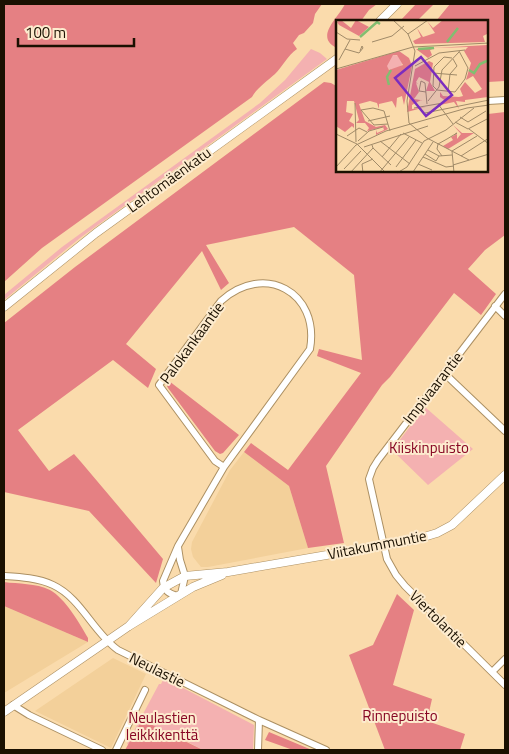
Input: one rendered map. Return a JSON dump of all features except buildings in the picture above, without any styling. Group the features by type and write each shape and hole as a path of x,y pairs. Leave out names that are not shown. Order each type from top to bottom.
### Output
{"street":[{"path":"381,20 397,4"},
{"name":"Lehtomäenkatu","path":"4,307 90,238 336,59"},
{"path":"489,101 505,100"},
{"name":"Palokankaantie","path":"129,626 164,588 163,581 166,572 178,546 224,467 310,349 311,330 306,310 292,293 274,284 251,284 229,294 159,385 215,461 224,467"},
{"name":"Impivaarantie","path":"385,545 369,479 373,468 505,294"},
{"path":"495,306 505,316"},
{"path":"444,373 505,431"},
{"name":"Viitakummuntie","path":"164,588 185,576 228,572 385,545 423,537 444,530 464,516 505,474"},
{"name":"Viertolantie","path":"385,545 390,566 405,586 505,685"},
{"path":"164,588 170,594 180,595 185,576 178,546"},
{"name":"Viitakummuntie","path":"180,595 228,572"},
{"name":"Neulastie","path":"4,576 42,581 62,590 107,642 118,650 259,720 326,750"},
{"name":"Palokankaantie","path":"4,712 129,626 180,595"},
{"path":"492,672 505,660"},
{"path":"116,750 145,690"},
{"path":"13,704 24,712 102,750"},
{"path":"258,750 259,720"}],"shaded area":[{"path":"244,452 289,486 308,548 201,567 193,557 192,542 230,470"},
{"path":"4,606 88,642 4,693"},
{"path":"113,658 146,674 111,748 35,711"}],"green space":[{"path":"4,4 322,4 315,14 313,23 293,43 297,49 252,97 42,248 4,282"},
{"path":"345,4 377,4 369,10 362,20 336,20 335,47 329,43 327,37 330,26"},
{"path":"416,4 434,4 418,20 401,20"},
{"path":"450,4 505,4 505,81 489,82 489,20 437,20"},
{"path":"311,49 327,59 80,238 4,300 4,295 62,247 260,103 285,80"},
{"path":"324,82 336,86 336,172 489,172 489,114 505,112 505,235 485,250 468,269 496,294 481,315 454,293 382,385 326,466 344,543 308,548 289,486 244,452 251,443 288,470 361,373 317,356 319,349 362,360 354,275 294,227 206,245 229,283 221,290 202,251 126,344 156,369 148,388 113,360 18,430 49,471 74,454 163,559 156,583 89,511 4,492 4,323 75,267"},
{"path":"169,381 239,435 223,453 220,454 215,451 168,388"},
{"name":"Kiiskinpuisto","path":"425,407 473,449 428,485 392,450"},
{"path":"4,582 39,586 56,594 67,605 88,638 88,642 4,606"},
{"name":"Rinnepuisto","path":"397,594 414,610 393,685 432,699 427,721 465,734 460,750 385,750 349,655 373,645"},
{"name":"Neulastien leikkikenttä","path":"164,678 254,725 253,750 203,750 182,739 139,750 127,744"},
{"path":"142,720 203,750 125,750"},
{"path":"269,732 312,750 293,750 265,740"}]}
